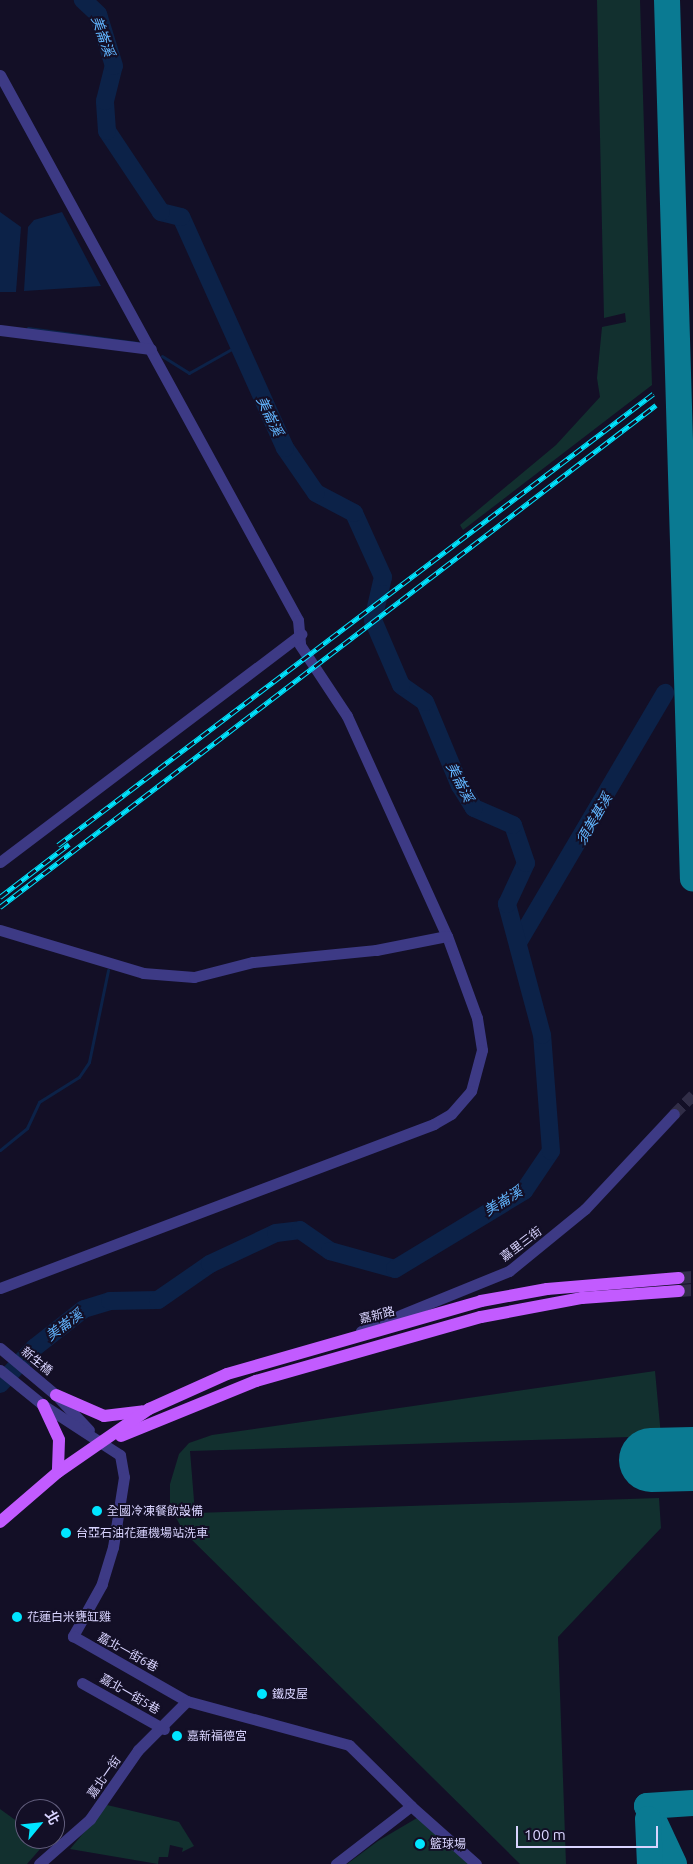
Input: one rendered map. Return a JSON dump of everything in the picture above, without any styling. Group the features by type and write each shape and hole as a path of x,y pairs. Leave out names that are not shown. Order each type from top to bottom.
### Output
{"main road":[{"name":"嘉新路","path":"0,1522 58,1472 102,1444 149,1409 227,1374 346,1337 500,1298 679,1278"},
{"name":"嘉新路","path":"102,1444 207,1397 481,1317 573,1300 679,1291"},
{"path":"56,1395 104,1416 149,1409"},
{"path":"43,1405 59,1440 58,1472"}],"street":[{"path":"0,75 298,620 301,634 300,645 347,716 447,936 480,1028 482,1050 475,1082 451,1114 434,1124 0,1288"},
{"path":"0,330 150,349"},
{"path":"0,862 301,634"},
{"path":"0,930 143,973 194,978 253,962 376,950 447,936"},
{"name":"嘉里三街","path":"346,1337 509,1271 585,1209 674,1114"},
{"name":"新生橋","path":"0,1348 56,1395 102,1444"},
{"path":"0,1370 43,1405 102,1444"},
{"name":"嘉北一街6巷","path":"102,1444 120,1455 124,1477 113,1547 102,1584 73,1636 187,1701"},
{"name":"嘉北一街5巷","path":"82,1683 164,1729"},
{"path":"187,1701 349,1745 411,1806 476,1864"},
{"name":"嘉北一街","path":"39,1864 90,1819 138,1750 164,1729 187,1701"},
{"path":"336,1864 411,1806"}],"green space":[{"path":"597,0 640,0 652,385 463,530 460,525 556,445 600,397 597,378 602,327 626,322 625,313 604,318"},
{"path":"655,1371 661,1436 190,1451 195,1513 659,1498 661,1528 558,1637 566,1864 520,1864 184,1532 170,1507 170,1484 179,1454 189,1443 212,1435"},
{"path":"107,1805 179,1822 194,1846 182,1852 183,1848 170,1845 168,1857 159,1857 158,1864 70,1849"},
{"path":"0,1809 15,1820 15,1849 40,1849 27,1864 0,1864"},
{"path":"417,1818 469,1864 347,1864 378,1841"}],"water":[{"path":"0,212 21,227 16,292 0,292"},
{"path":"62,212 101,286 24,291 28,227 34,220"}],"waterway":[{"name":"美崙溪","path":"0,1384 34,1348 84,1309 110,1301 158,1300 210,1264 276,1233 300,1230 330,1251 395,1269 524,1191 551,1151 542,1035 507,904 526,863 513,825 474,808 460,786 425,702 401,685 373,620 383,577 354,513 316,493 285,448 181,217 161,212 107,131 105,101 114,66 98,14 83,0"},
{"path":"28,328 138,343"},
{"path":"162,356 189,373 237,346"},
{"name":"須美基溪","path":"519,941 665,693"},
{"path":"0,1150 27,1128 39,1102 79,1077 89,1062 108,970"}],"taxiway":[{"path":"667,0 693,879"},
{"path":"647,1806 693,1803"},
{"path":"647,1806 674,1864"},
{"path":"648,1819 650,1864"}],"runway":[{"path":"651,1460 693,1459"}],"tunnel":[{"path":"674,1114 693,1095"},
{"path":"679,1278 693,1277"},
{"path":"679,1291 693,1290"}],"railway":[{"path":"58,845 653,394"},
{"path":"0,907 656,405"},
{"path":"0,897 69,844"}],"place":[{"name":"全國冷凍餐飲設備","path":"97,1511"},
{"name":"台亞石油花蓮機場站洗車","path":"66,1533"},
{"name":"花蓮白米甕缸雞","path":"17,1617"},
{"name":"鐵皮屋","path":"262,1694"},
{"name":"嘉新福德宮","path":"177,1736"},
{"name":"籃球場","path":"420,1844"}]}
